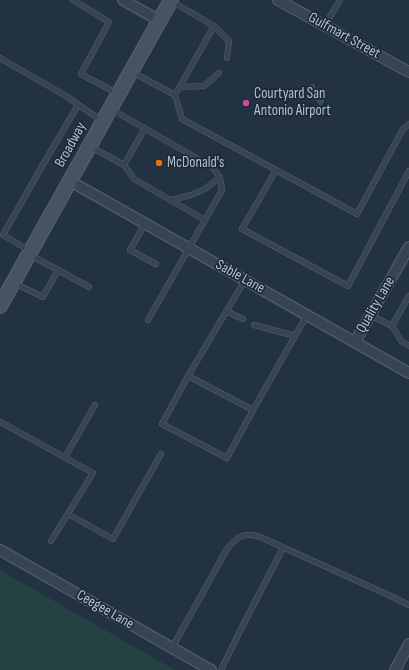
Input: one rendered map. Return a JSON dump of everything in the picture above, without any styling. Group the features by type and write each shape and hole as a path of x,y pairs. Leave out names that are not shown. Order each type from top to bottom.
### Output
{"main road":[{"name":"Broadway","path":"0,306 171,0"}],"street":[{"path":"123,0 160,21"},
{"name":"Gulfmart Street","path":"278,0 409,72"},
{"name":"Sable Lane","path":"70,181 409,373"},
{"name":"Quality Lane","path":"355,342 409,247"},
{"name":"Ceegee Lane","path":"0,550 211,670"},
{"path":"395,670 409,644"}],"lane":[{"path":"73,0 109,22 80,74 118,94"},
{"path":"171,0 214,26 229,41 227,58"},
{"path":"325,25 340,0"},
{"path":"175,95 214,26"},
{"path":"0,58 66,96 103,122"},
{"path":"131,72 175,95 182,119 357,214 403,129 409,124"},
{"path":"180,87 204,86 219,73"},
{"path":"78,105 2,235 58,270 89,287"},
{"path":"110,108 212,167 220,177 222,190 148,320"},
{"path":"124,166 145,128"},
{"path":"90,146 124,166 134,179 205,220"},
{"path":"276,170 242,229 348,286 409,171"},
{"path":"171,200 191,195 205,189 220,177"},
{"path":"145,224 130,250 156,264"},
{"path":"13,282 43,297 58,270"},
{"path":"245,280 188,376 162,424 227,458 308,315"},
{"path":"392,326 409,296"},
{"path":"226,311 242,319"},
{"path":"370,315 392,326 402,342 409,346"},
{"path":"254,325 295,336"},
{"path":"188,376 253,410"},
{"path":"65,457 95,405"},
{"path":"0,422 93,473 52,541"},
{"path":"68,514 113,539 161,454"},
{"path":"172,648 227,549 234,540 249,534 258,536 409,605"},
{"path":"221,670 283,548"}],"green space":[{"path":"0,570 175,670 0,670"}],"water":[{"path":"311,84 314,84 315,88 327,95 322,105 319,105 317,101 305,94"}],"place":[{"name":"Courtyard San Antonio Airport","path":"246,103"},
{"name":"McDonald's","path":"159,163"}]}
